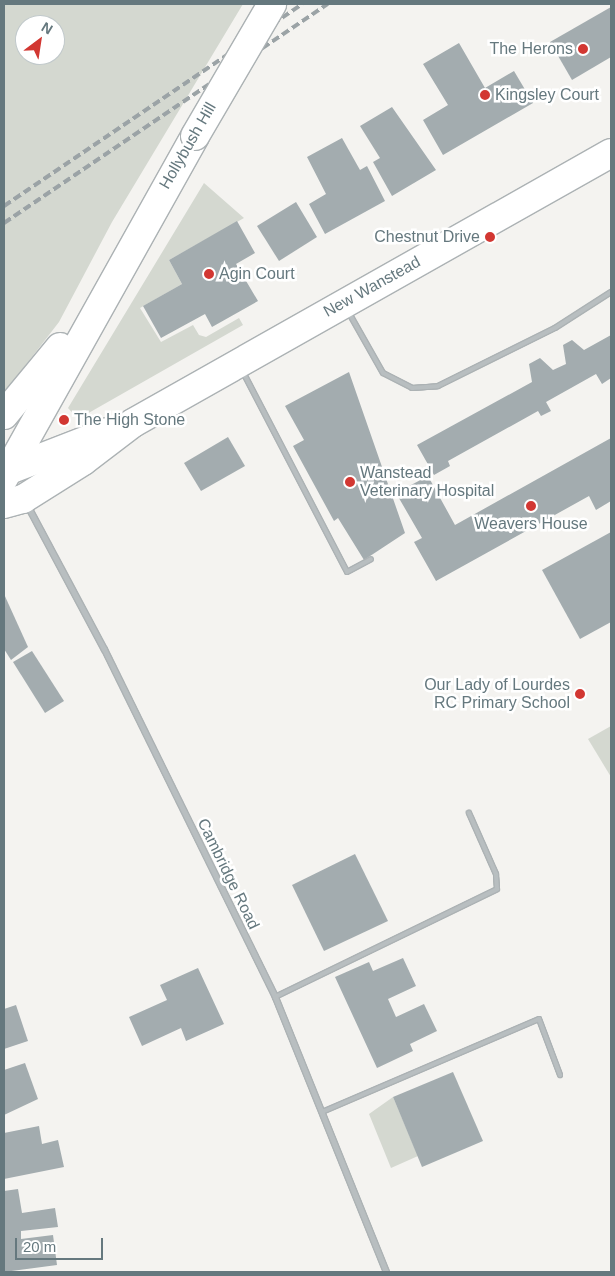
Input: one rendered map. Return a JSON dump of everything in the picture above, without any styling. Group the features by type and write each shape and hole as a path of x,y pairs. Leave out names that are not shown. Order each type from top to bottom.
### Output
{"main road":[{"name":"Hollybush Hill","path":"8,473 105,289 272,4"},
{"name":"New Wanstead","path":"14,501 133,423 239,364 342,303 611,153"},
{"name":"Hollybush Hill","path":"4,415 105,289"},
{"name":"New Wanstead","path":"8,473 133,423"}],"street":[{"name":"Cambridge Road","path":"14,501 104,649 275,997 386,1272"}],"lane":[{"path":"342,303 383,373 412,388 438,386 555,328 611,292"},
{"path":"239,364 347,572 371,559"},
{"path":"275,997 497,889 496,874 469,813"},
{"path":"322,1112 539,1019 560,1075"}],"shaded area":[{"path":"4,4 243,4 112,222 59,322 4,393"},
{"path":"204,183 244,218 169,260 182,284 140,308 161,342 193,325 199,335 206,337 239,318 243,325 78,419 68,408"},
{"path":"611,726 611,777 588,739"},
{"path":"393,1097 418,1156 391,1168 369,1114"}],"building":[{"name":"The Herons","path":"611,7 611,57 572,80 550,42"},
{"name":"Kingsley Court","path":"459,43 485,88 514,71 533,103 443,155 423,120 448,105 423,64"},
{"path":"392,107 436,170 392,196 373,162 380,158 360,126"},
{"path":"342,138 360,170 367,166 385,201 325,234 309,204 326,194 307,157"},
{"path":"296,202 317,237 279,261 257,226"},
{"name":"Agin Court","path":"237,221 255,253 236,264 258,301 212,327 205,314 161,338 143,306 182,284 169,260"},
{"path":"611,335 611,378 602,384 596,374 546,402 551,411 541,416 538,411 448,461 450,466 434,475 417,445 532,382 529,364 540,358 553,370 566,364 563,345 572,340 584,350"},
{"name":"Wanstead Veterinary Hospital","path":"349,372 405,533 364,560 338,518 334,521 293,446 304,440 285,406"},
{"path":"228,437 245,466 201,491 184,463"},
{"name":"Weavers House","path":"611,438 611,501 596,510 589,496 436,581 414,542 422,538 396,493 428,476 455,525"},
{"path":"611,532 611,622 580,639 542,570"},
{"path":"4,594 28,647 11,660 4,649"},
{"path":"32,651 64,701 45,713 13,662"},
{"path":"355,854 388,921 324,951 292,885"},
{"path":"403,958 416,986 388,999 396,1017 424,1004 437,1031 410,1044 413,1051 377,1068 335,977 369,962 373,971"},
{"path":"198,968 224,1024 186,1041 181,1028 142,1046 129,1017 167,1000 160,985"},
{"path":"16,1005 28,1041 4,1049 4,1009"},
{"path":"25,1063 38,1099 4,1115 4,1070"},
{"path":"453,1072 483,1141 422,1167 393,1097"},
{"path":"39,1126 42,1144 58,1140 64,1167 4,1179 4,1133"},
{"path":"18,1189 22,1213 55,1208 58,1227 21,1231 21,1239 53,1235 57,1265 4,1272 4,1191"}],"railway":[{"path":"4,206 302,4"},
{"path":"4,223 328,4"}],"place":[{"name":"The Herons","path":"583,49"},
{"name":"Kingsley Court","path":"485,95"},
{"name":"Chestnut Drive","path":"490,237"},
{"name":"Agin Court","path":"209,274"},
{"name":"The High Stone","path":"64,420"},
{"name":"Wanstead Veterinary Hospital","path":"350,482"},
{"name":"Weavers House","path":"531,506"},
{"name":"Our Lady of Lourdes RC Primary School","path":"580,694"}]}
